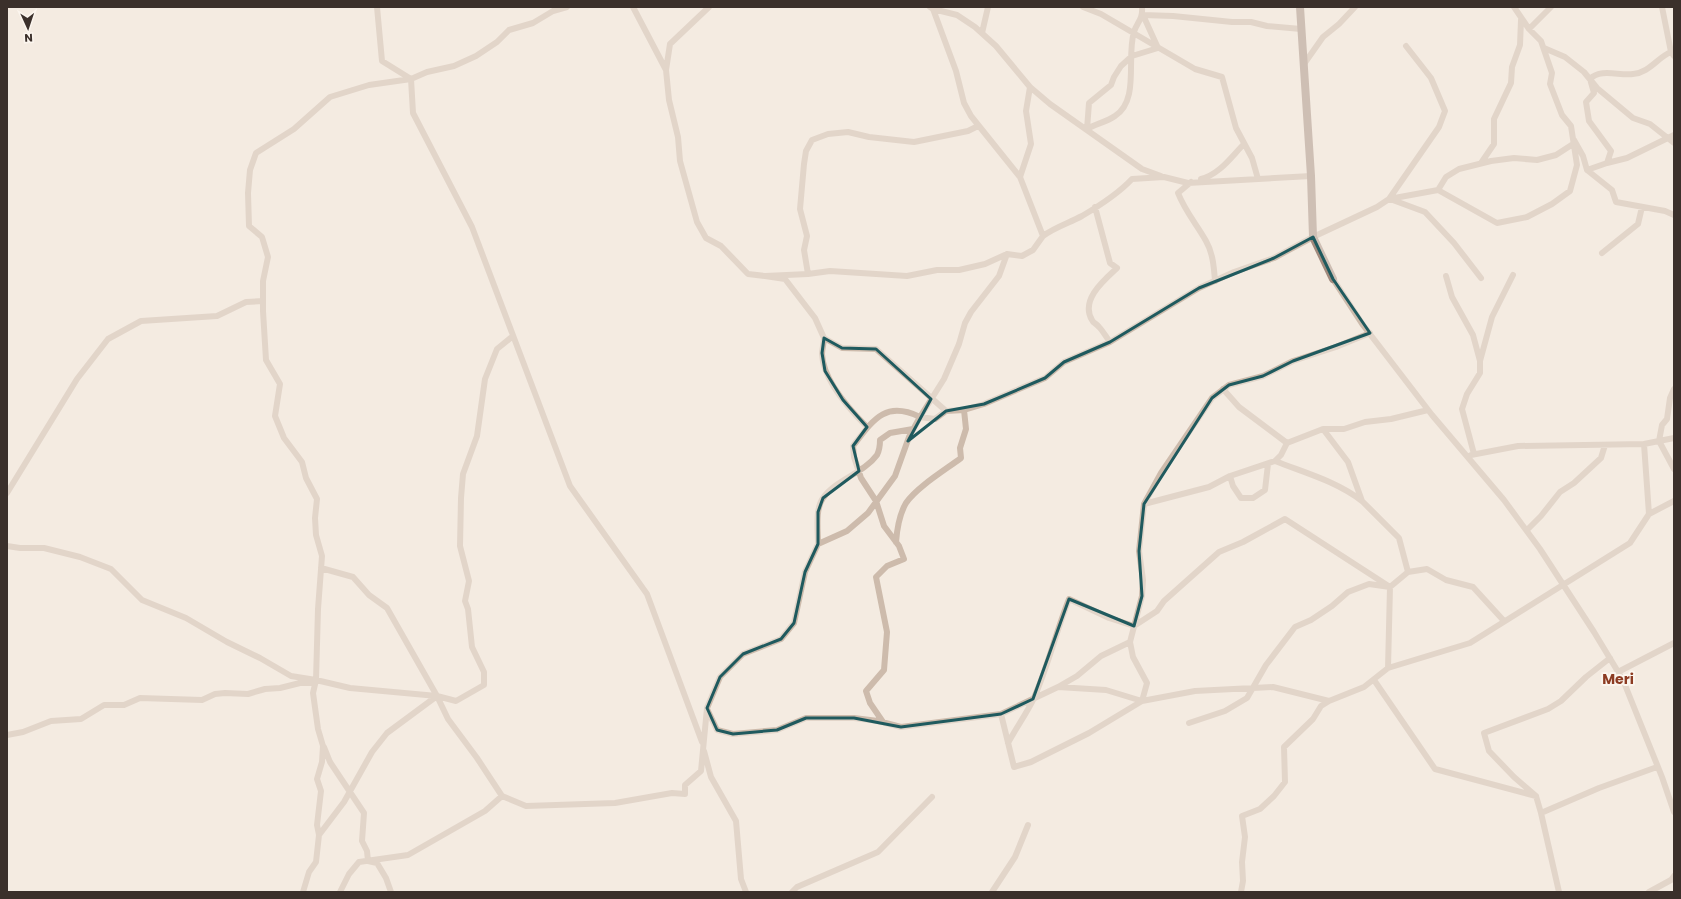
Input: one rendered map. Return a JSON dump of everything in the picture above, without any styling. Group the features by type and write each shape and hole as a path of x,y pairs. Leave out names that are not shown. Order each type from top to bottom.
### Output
{"main road":[{"path":"1300,7 1311,176 1313,237 1333,279"}],"street":[{"path":"377,7 382,60 411,79"},
{"path":"368,861 367,851 362,841 364,813 351,791 330,762 323,746 313,693 316,682 318,609 322,556 316,535 315,518 317,499 306,478 302,462 284,438 275,416 280,384 266,360 263,301 263,281 268,257 262,237 250,226 248,193 250,170 256,153 294,129 330,97 369,85 411,79 427,72 454,66 476,56 497,42 509,30 533,23 553,11 568,7"},
{"path":"633,7 666,70"},
{"path":"709,7 696,22 670,44 666,70 669,100 678,137 680,161 697,222 706,238 721,246 748,274 785,280 815,318 824,338 822,353 825,371 843,400 867,427"},
{"path":"982,33 988,7"},
{"path":"1083,7 1101,14 1134,32 1158,48 1195,69 1222,77 1236,128 1252,158 1258,179"},
{"path":"1142,7 1143,15 1158,48"},
{"path":"1304,64 1323,37 1339,24 1355,7"},
{"path":"1389,199 1438,190 1497,223 1527,217 1552,204 1570,191 1577,164 1571,126 1562,115 1550,84 1552,73 1541,41 1529,30 1514,7"},
{"path":"1529,30 1549,11 1551,7"},
{"path":"1590,79 1594,75 1600,74 1634,74 1672,54 1662,7"},
{"path":"933,8 957,16 982,33 996,46 1030,87 1050,104 1142,169 1164,178 1188,183 1311,176"},
{"path":"933,8 956,71 964,103 978,126 1020,177 1043,236"},
{"path":"1087,129 1115,116 1130,95 1134,32 1143,15"},
{"path":"1143,15 1173,16 1232,22 1251,22 1267,26 1301,29"},
{"path":"1481,163 1494,144 1494,119 1511,83 1512,67 1520,44 1522,20"},
{"path":"883,722 870,703 866,691 884,670 887,632 876,577 887,566 904,559 896,542 884,526 876,501 861,478 854,457 853,446 870,422 889,411 907,411 920,417 936,419 946,411 964,410 984,404 1045,378 1064,362 1110,342 1199,288 1274,258 1313,237 1377,207 1389,199 1439,127 1445,111 1431,78 1406,46"},
{"path":"1087,129 1089,102 1111,85 1121,66 1132,56 1158,48"},
{"path":"1544,48 1565,57 1584,72 1598,88 1633,118 1650,124 1674,143"},
{"path":"411,79 412,113 472,227 570,486 647,594 702,744 711,777 736,821 741,879 746,892"},
{"path":"1590,79 1594,93 1586,102 1589,121 1611,151 1607,163"},
{"path":"1020,177 1030,144 1026,111 1030,87"},
{"path":"808,274 804,250 807,236 800,209 806,151 812,140 828,134 848,132 869,137 914,142 968,131 978,126"},
{"path":"1587,170 1627,158 1674,135"},
{"path":"1572,137 1583,156 1587,170 1612,190 1616,202 1665,211 1674,215"},
{"path":"1215,281 1212,259 1207,242 1183,206 1178,193 1188,183 1211,177 1222,168 1244,144"},
{"path":"1438,190 1446,177 1459,169 1481,163 1514,158 1537,160 1556,155 1573,144"},
{"path":"765,276 808,274 830,271 907,276 937,270 959,270 985,264 1007,254 1022,256 1033,250 1043,236 1095,207 1122,189 1132,179 1164,178"},
{"path":"1389,199 1425,212 1454,244 1481,278"},
{"path":"1095,207 1110,263 1117,268 1093,294 1090,300 1090,310 1092,321 1099,326 1110,342"},
{"path":"1602,253 1638,224 1642,207"},
{"path":"818,544 847,531 868,513 895,476 902,454 913,429 952,361 965,323 971,312 999,276 1007,254"},
{"path":"1480,361 1492,317 1513,275"},
{"path":"1446,276 1452,297 1473,335 1480,361 1480,373 1467,394 1462,409 1474,454"},
{"path":"1333,279 1370,333 1428,410 1504,500 1526,530 1610,658 1624,680 1674,812"},
{"path":"7,492 77,380 108,339 141,321 217,316 246,302 263,301"},
{"path":"1142,700 1147,683 1133,657 1130,642 1142,596 1143,580 1139,551 1144,504 1161,473 1188,431 1212,398 1229,385 1263,376 1293,361 1336,347 1370,333"},
{"path":"7,546 20,548 44,548 80,557 111,569 142,600 186,618 291,676 350,688 437,696 456,701 484,685 484,672 472,647 468,610 465,601 469,581 460,546 463,474 476,436 485,379 497,349 513,336"},
{"path":"824,338 842,348 876,349 946,411"},
{"path":"1674,389 1670,398 1667,419 1662,426 1659,441 1674,468"},
{"path":"1223,390 1240,407 1287,443"},
{"path":"896,542 897,525 906,503 928,482 961,458 960,448 966,429 964,410"},
{"path":"1144,504 1209,487 1230,476 1268,464 1275,461 1281,455 1287,443 1323,429 1344,429 1365,422 1391,419 1428,410"},
{"path":"321,568 353,577 369,595 387,608 437,696 448,719 478,758 502,796 526,806 555,806 615,803 672,793 685,794 685,785 701,771 702,744 707,708 720,677 743,654 781,639 794,622 805,572 818,544 818,512 823,498 844,480 859,471 878,454 880,440 890,433 913,429"},
{"path":"1323,429 1348,462 1362,501"},
{"path":"1466,456 1518,446 1644,444 1674,438"},
{"path":"1644,444 1649,514"},
{"path":"1526,530 1541,516 1560,492 1574,482 1601,458 1605,445"},
{"path":"1275,461 1328,480 1347,489 1362,501 1399,538 1408,572"},
{"path":"1230,476 1233,486 1241,498 1253,498 1265,490 1268,464"},
{"path":"1241,892 1243,881 1242,862 1246,837 1242,816 1260,809 1274,796 1285,782 1284,747 1312,719 1321,706 1329,701 1364,687 1388,668 1470,643 1630,543 1649,514 1674,501"},
{"path":"1134,626 1157,611 1164,601 1219,552 1243,542 1285,519 1390,588"},
{"path":"1388,668 1390,588 1408,572 1427,570 1446,580 1473,587 1504,621"},
{"path":"1189,723 1225,711 1247,698 1266,665 1295,627 1311,620 1327,610 1348,592 1369,584 1390,588"},
{"path":"1008,743 1033,699 1046,668 1057,629 1069,599 1109,618 1134,626"},
{"path":"707,708 717,730 732,734 777,730 806,718 854,718 883,722 901,727 1001,714 1058,687 1077,676 1101,656 1130,642"},
{"path":"1618,672 1674,643"},
{"path":"1560,892 1536,796 1514,777 1489,751 1484,733 1548,709 1561,701 1586,677 1610,658"},
{"path":"1374,680 1434,769 1536,796"},
{"path":"7,735 24,732 51,721 81,719 104,705 124,705 140,698 202,700 215,694 248,694 265,689 316,682"},
{"path":"1058,687 1106,690 1142,700"},
{"path":"1001,714 1014,768 1031,762 1089,733 1142,700 1195,691 1273,687 1329,701"},
{"path":"319,835 351,791 372,752 387,733 437,696"},
{"path":"303,892 309,872 316,862 319,835 317,825 322,791 317,779 322,762 323,746"},
{"path":"1541,813 1599,788 1657,767"},
{"path":"340,892 349,874 359,862 408,855 485,811 502,796"},
{"path":"792,892 797,887 878,852 932,797"},
{"path":"992,892 1015,857 1028,825"},
{"path":"368,861 376,863 386,878 391,892"},
{"path":"1649,892 1671,880 1674,876"}],"highlighted area":[{"path":"1313,237 1333,279 1370,333 1293,361 1263,376 1229,385 1212,398 1144,504 1139,551 1142,596 1134,626 1069,599 1033,699 1001,714 901,727 854,718 806,718 777,730 733,734 717,730 707,708 720,677 743,654 781,639 794,623 805,572 818,544 818,512 823,498 859,471 853,446 867,427 843,400 825,371 822,353 824,338 842,348 876,349 931,399 908,441 946,411 984,404 1045,378 1064,362 1110,342 1199,288 1274,258"}],"district":[{"name":"Meri","path":"1618,679"}]}
